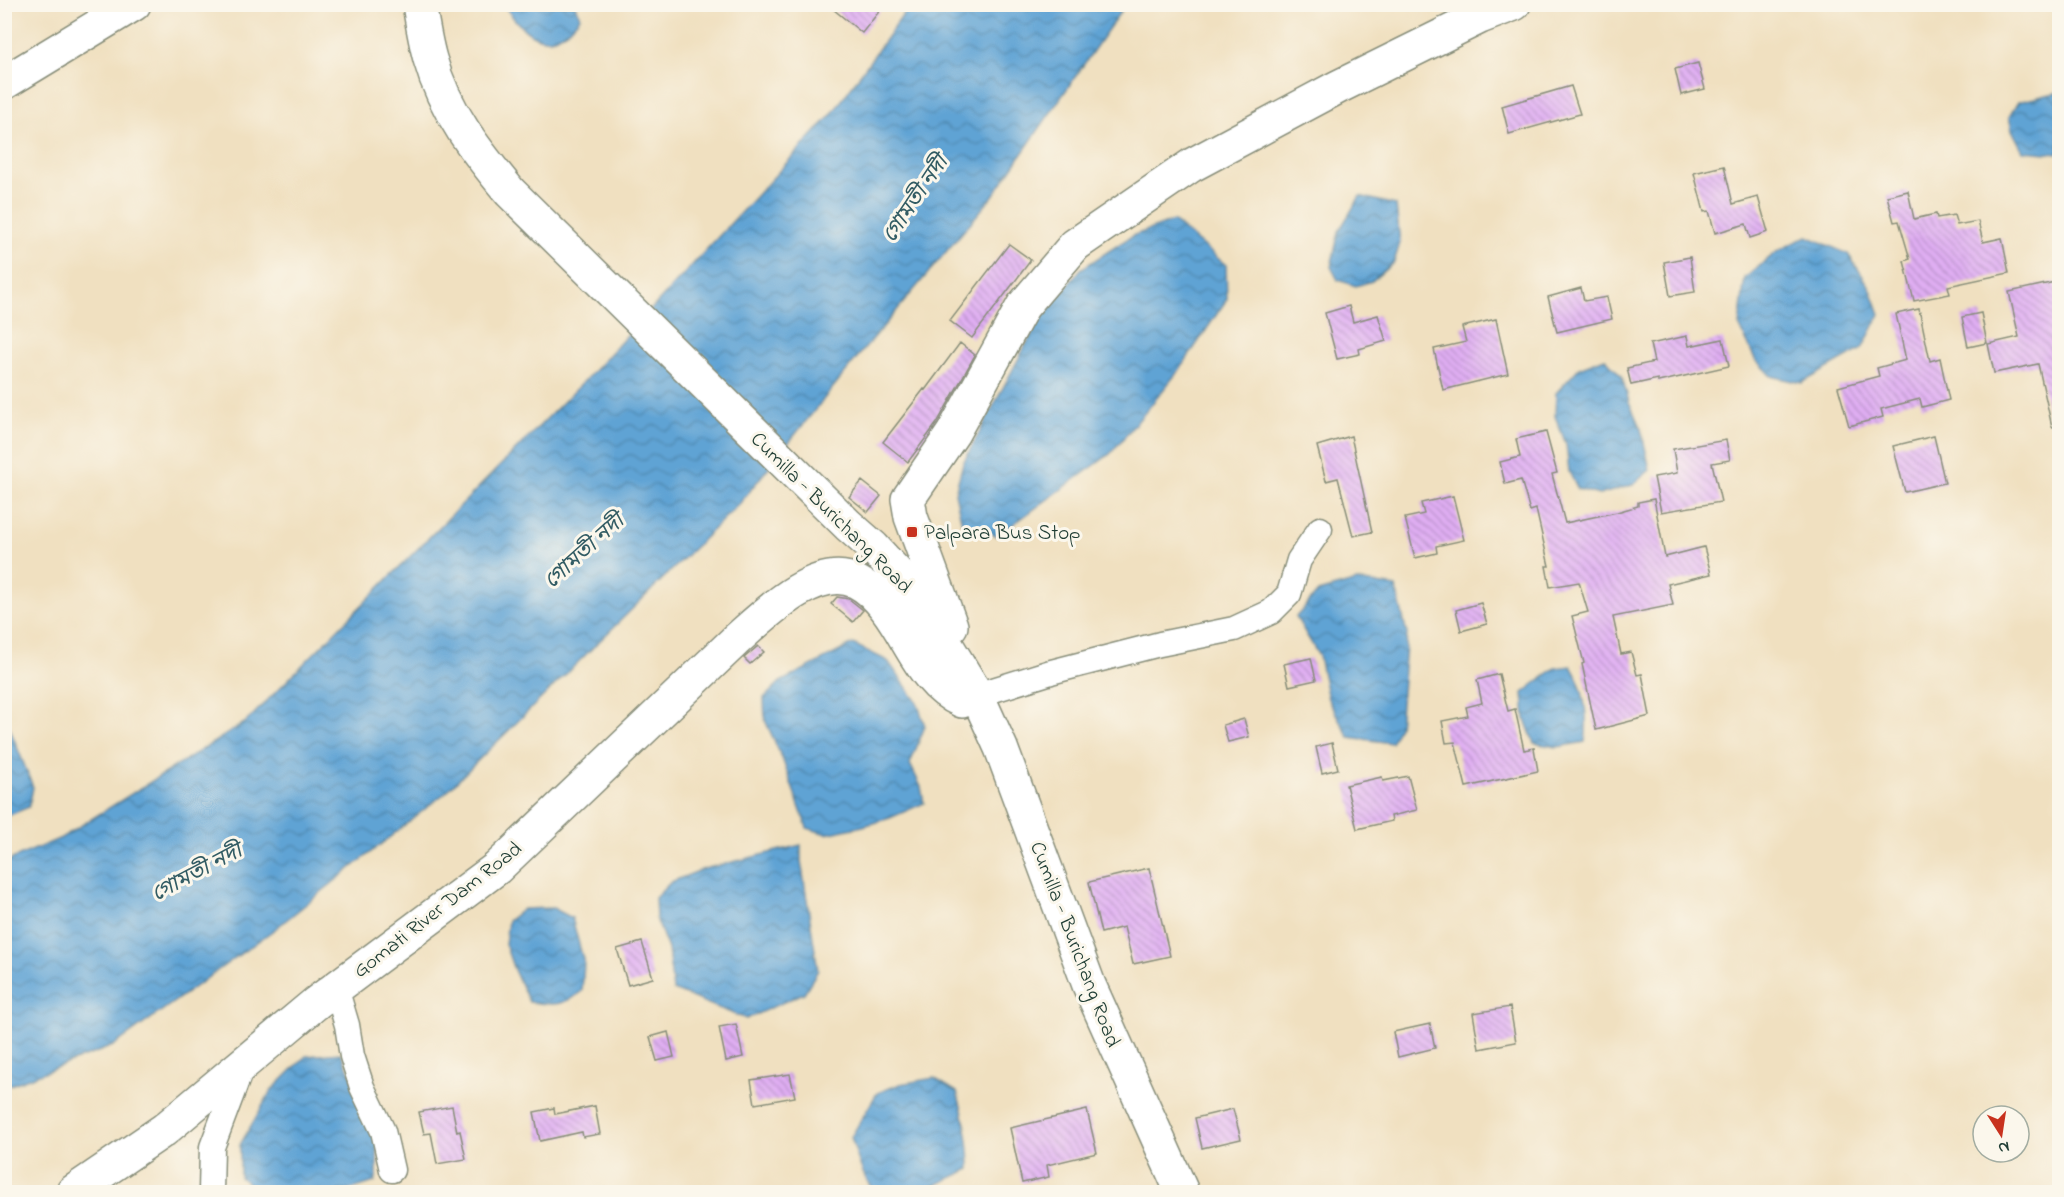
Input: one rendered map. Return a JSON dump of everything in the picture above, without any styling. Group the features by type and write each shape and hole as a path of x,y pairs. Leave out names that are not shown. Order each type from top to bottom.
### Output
{"main road":[{"path":"4,83 134,4"},
{"name":"Cumilla - Burichang Road","path":"419,4 430,60 447,104 472,147 510,192 873,547 906,583 927,613 977,695 1001,748 1089,985 1182,1192"},
{"path":"977,695 914,527 908,499 953,433 1023,306 1075,245 1192,165 1338,87 1480,17 1514,4"},
{"name":"Gomati River Dam Road","path":"73,1192 165,1130 336,988 497,868 773,606 812,584 830,577 857,582 883,605 932,679 950,696 962,701 977,695"}],"street":[{"path":"977,695 1138,649 1234,629 1271,612 1289,594 1299,560 1320,530"},
{"path":"336,988 347,1025 352,1056 362,1087 383,1131 392,1170"},
{"path":"211,1192 212,1147 242,1067"}],"water":[{"path":"504,5 575,5 580,17 559,36 549,39 539,38 521,26"},
{"name":"গোমতী নদী","path":"910,5 1125,5 992,197 856,359 740,503 445,793 275,929 113,1046 5,1087 5,862 61,838 246,722 594,371 832,114"},
{"path":"2059,92 2059,154 2023,151 2012,130 2009,117 2018,102"},
{"path":"1360,196 1396,205 1400,243 1394,262 1372,281 1356,286 1338,280 1331,267 1339,231"},
{"path":"1173,221 1226,265 1227,299 1180,369 1110,454 997,536 962,524 955,493 963,463 1038,322 1081,269 1132,236"},
{"path":"1807,236 1848,254 1870,287 1880,314 1862,349 1802,383 1771,376 1755,359 1739,325 1745,278 1778,251"},
{"path":"1605,358 1622,377 1629,402 1641,429 1650,470 1632,485 1599,495 1578,489 1569,472 1566,444 1555,416 1556,393 1579,368"},
{"path":"1357,581 1396,587 1407,634 1399,727 1391,743 1349,737 1328,699 1319,656 1296,617 1318,592"},
{"path":"853,644 888,661 917,702 925,726 910,764 921,787 924,803 890,818 826,834 807,828 782,758 765,720 764,698 780,682"},
{"path":"1571,666 1584,702 1585,742 1557,747 1534,743 1525,719 1523,693 1555,668"},
{"path":"4,714 33,787 29,807 5,817"},
{"path":"801,845 801,861 818,970 804,993 746,1019 673,990 668,949 656,918 655,898 671,882 704,869"},
{"path":"553,908 572,918 584,963 582,991 569,1000 557,1004 529,1002 505,944 508,921 523,909"},
{"path":"341,1053 378,1133 375,1182 343,1192 260,1192 240,1177 240,1145 271,1091 306,1056"},
{"path":"934,1078 957,1092 966,1130 970,1169 920,1192 875,1192 863,1173 851,1137 877,1093 900,1084"}],"building":[{"path":"827,4 885,4 862,33"},
{"path":"1698,63 1705,89 1681,95 1675,69"},
{"path":"1571,86 1580,114 1509,134 1502,106"},
{"path":"1724,166 1733,204 1758,197 1768,232 1750,238 1746,224 1715,233 1709,211 1704,212 1694,173"},
{"path":"1908,191 1914,219 1936,214 1937,218 1954,215 1957,225 1978,221 1983,242 2002,238 2009,273 1948,286 1950,294 1914,301 1904,261 1910,259 1899,221 1894,222 1887,196"},
{"path":"1009,244 1031,260 972,338 950,321"},
{"path":"1690,257 1695,292 1670,296 1664,262"},
{"path":"2055,282 2060,304 2060,330 2056,331 2060,349 2060,426 2052,427 2038,364 1994,373 1988,344 2019,337 2009,292"},
{"path":"1581,288 1584,301 1607,297 1612,319 1557,332 1548,297"},
{"path":"1349,306 1353,322 1378,315 1386,341 1359,349 1360,354 1337,359 1325,313"},
{"path":"1919,309 1930,361 1940,358 1949,400 1922,407 1920,399 1881,409 1883,417 1849,426 1838,387 1879,376 1877,368 1906,360 1896,314"},
{"path":"1981,313 1987,343 1968,347 1962,317"},
{"path":"1496,319 1508,374 1443,390 1434,349 1466,342 1462,327"},
{"path":"1687,336 1689,346 1723,339 1729,366 1658,382 1658,379 1631,385 1627,368 1654,362 1650,344"},
{"path":"960,343 975,355 937,423 908,462 883,442"},
{"path":"1546,432 1557,473 1552,474 1565,523 1617,512 1638,506 1638,502 1654,499 1665,557 1704,547 1711,574 1668,584 1673,605 1613,617 1621,654 1631,652 1637,675 1642,674 1650,716 1596,730 1582,664 1584,663 1572,616 1588,612 1579,582 1550,587 1546,566 1549,566 1536,509 1530,511 1521,480 1505,484 1500,462 1520,457 1516,439"},
{"path":"1351,436 1372,532 1353,536 1338,478 1326,481 1317,446"},
{"path":"1934,436 1945,483 1905,492 1893,446"},
{"path":"1726,440 1730,460 1712,463 1721,502 1661,512 1654,477 1677,473 1673,449"},
{"path":"862,481 881,496 868,512 849,497"},
{"path":"1453,496 1464,540 1436,546 1437,553 1415,558 1405,518 1424,514 1421,503"},
{"path":"837,597 849,599 863,610 853,622 831,604"},
{"path":"1481,603 1487,624 1461,631 1456,610"},
{"path":"758,646 764,652 750,664 744,658"},
{"path":"1311,658 1316,680 1289,686 1284,664"},
{"path":"1499,674 1508,711 1515,709 1524,750 1534,748 1538,771 1466,787 1455,742 1446,743 1442,721 1468,716 1466,707 1482,703 1477,680"},
{"path":"1244,719 1249,737 1228,742 1223,725"},
{"path":"1332,743 1338,769 1322,773 1316,747"},
{"path":"1408,776 1417,810 1391,816 1392,821 1357,829 1346,785 1382,777 1383,781"},
{"path":"1149,868 1170,956 1133,964 1124,927 1101,933 1089,882"},
{"path":"642,942 653,978 628,985 617,949"},
{"path":"1510,1007 1516,1042 1479,1049 1473,1013"},
{"path":"736,1024 743,1057 726,1061 719,1027"},
{"path":"1430,1024 1435,1048 1398,1057 1393,1032"},
{"path":"668,1032 674,1057 657,1061 650,1037"},
{"path":"790,1074 795,1097 755,1104 751,1080"},
{"path":"452,1106 457,1132 460,1131 466,1159 437,1164 431,1133 424,1134 419,1112"},
{"path":"595,1106 600,1134 583,1137 582,1132 540,1141 534,1112 554,1108 555,1114"},
{"path":"1233,1109 1241,1139 1202,1148 1195,1118"},
{"path":"1087,1110 1097,1153 1047,1165 1049,1177 1022,1183 1010,1128"}],"place":[{"name":"Palpara Bus Stop","path":"912,532"}]}
